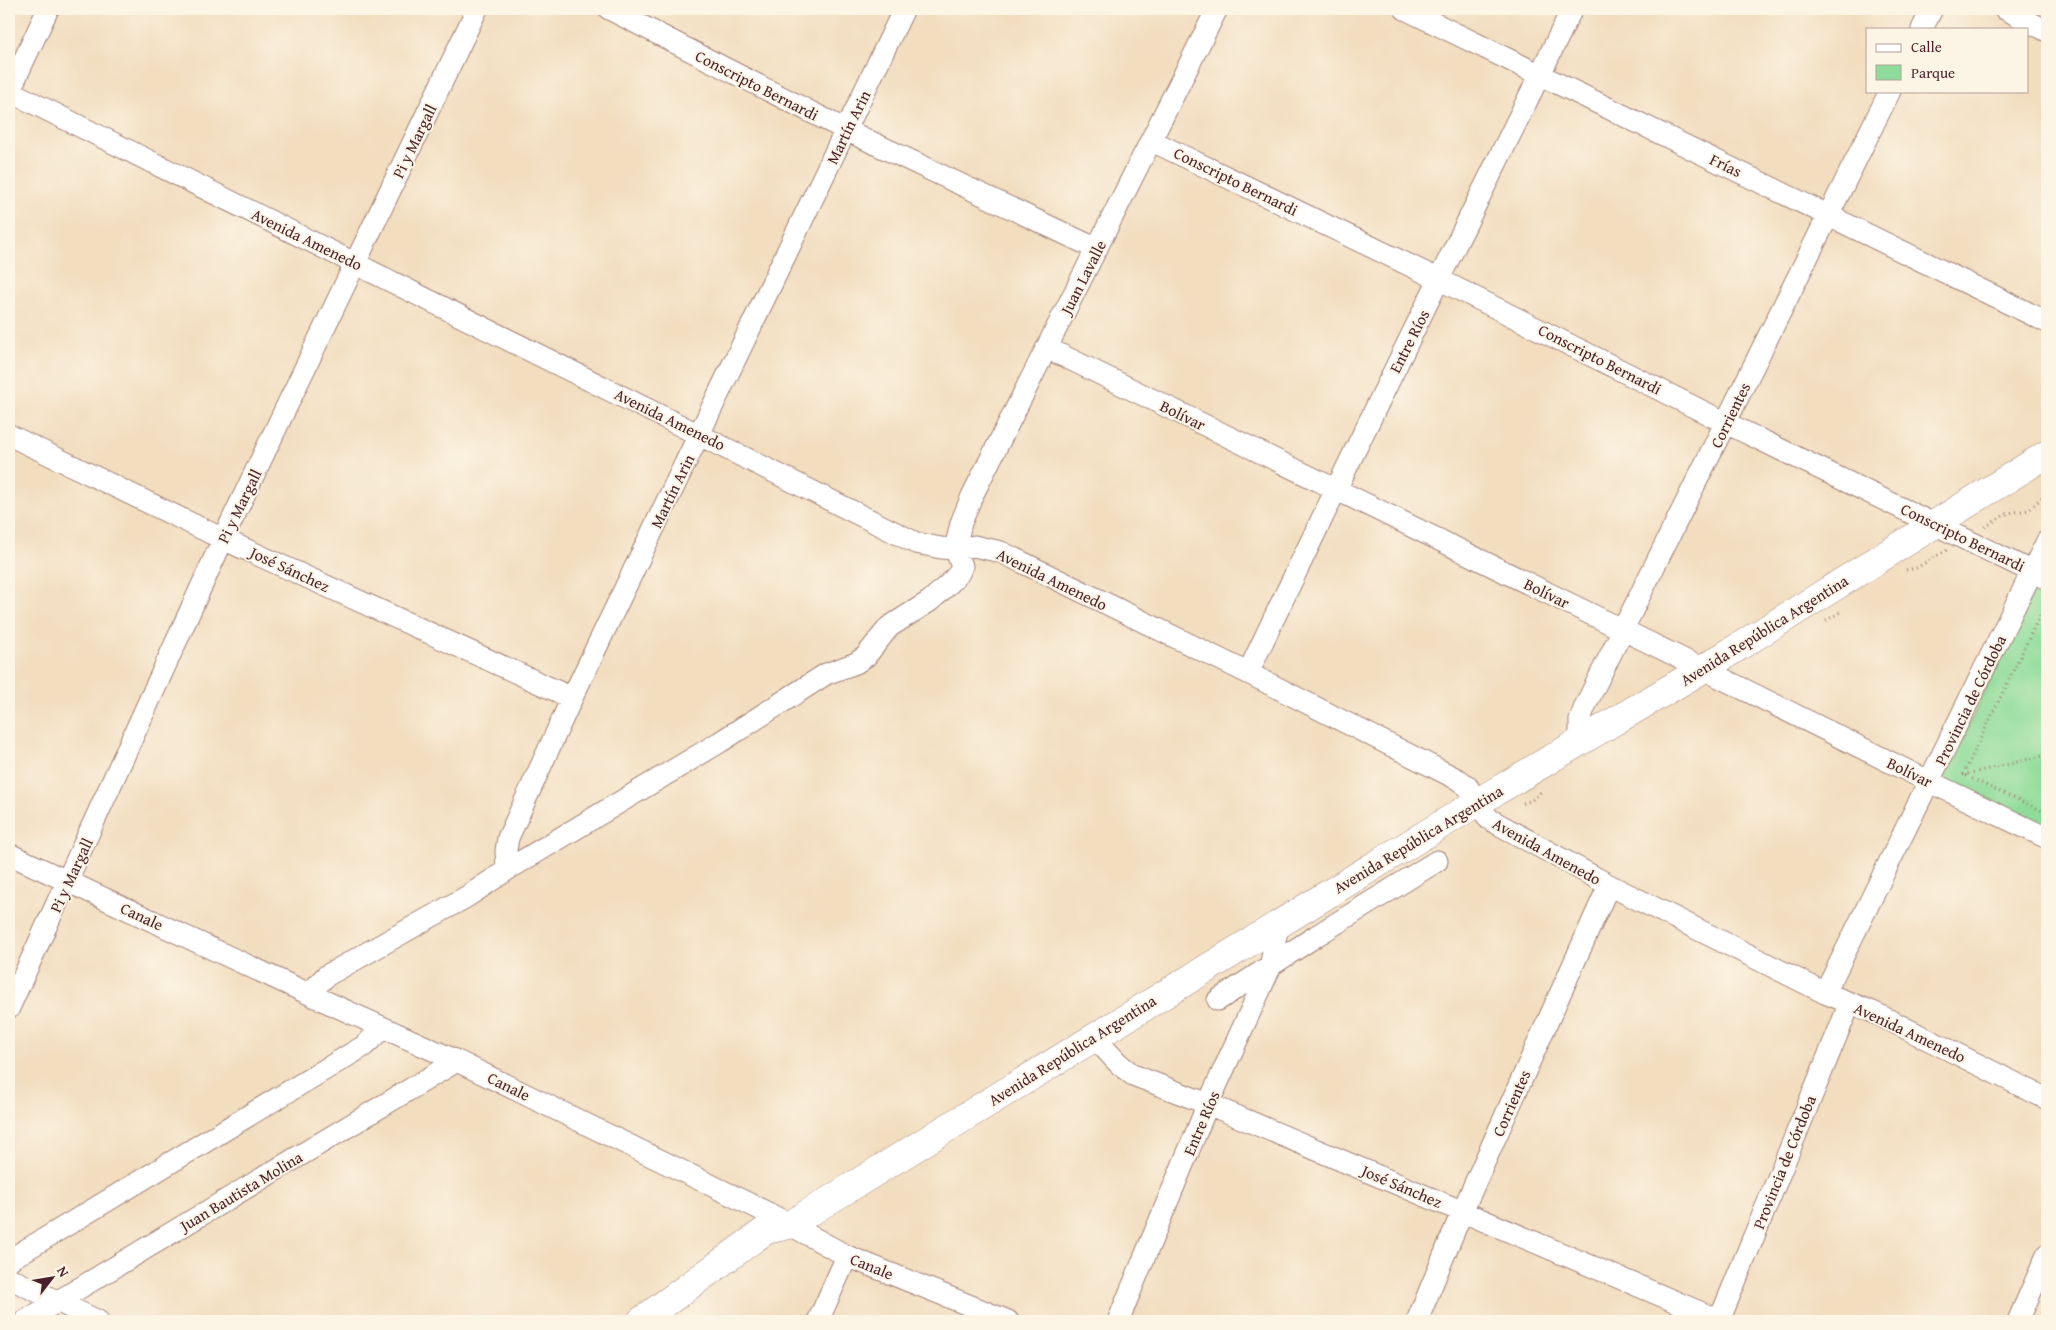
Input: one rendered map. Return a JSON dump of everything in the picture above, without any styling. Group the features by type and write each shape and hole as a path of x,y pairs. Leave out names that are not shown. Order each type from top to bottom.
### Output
{"main road":[{"name":"Avenida República Argentina","path":"641,1321 766,1230 789,1225 1478,802 1703,669 2047,454"},
{"name":"Avenida República Argentina","path":"655,1321 776,1246 789,1225"}],"street":[{"path":"9,91 48,9"},
{"name":"Pi y Margall","path":"9,1008 223,539 477,9"},
{"name":"Conscripto Bernardi","path":"609,9 846,130 1097,249"},
{"name":"Martín Arin","path":"507,870 506,851 508,838 572,698 904,9"},
{"name":"Juan Lavalle","path":"955,549 972,496 1217,9"},
{"name":"Frías","path":"1405,9 2047,322"},
{"name":"Entre Ríos","path":"1248,673 1334,490 1440,280 1572,9"},
{"path":"1922,28 1932,9"},
{"path":"2005,9 2047,30"},
{"name":"Avenida Amenedo","path":"9,91 916,543 930,547 955,549 974,546 1001,552 1248,673 1459,780 1467,786 1489,819 1609,886 1825,993 1875,1013 2047,1099"},
{"name":"Corrientes","path":"1580,742 1580,720 1585,706 1889,92"},
{"name":"Conscripto Bernardi","path":"1152,141 1440,280 1726,423 2040,575"},
{"name":"Bolívar","path":"1047,348 2047,838"},
{"name":"José Sánchez","path":"9,435 223,539 572,698"},
{"name":"Provincia de Córdoba","path":"1825,993 1930,782 2040,575 2047,541"},
{"path":"309,994 326,976 468,896 507,870 720,742 826,674 856,664 866,656 889,628 930,601 960,573 962,566 955,549"},
{"name":"Canale","path":"9,854 457,1061 789,1225 846,1256 1008,1321"},
{"path":"1218,1000 1436,861"},
{"name":"Corrientes","path":"1417,1321 1462,1212 1609,886"},
{"name":"Entre Ríos","path":"1118,1321 1208,1104 1271,965 1278,925"},
{"name":"Provincia de Córdoba","path":"1720,1321 1850,1003"},
{"path":"9,1260 364,1046 383,1028"},
{"name":"José Sánchez","path":"1094,1038 1118,1063 1134,1075 1208,1104 1720,1321"},
{"name":"Juan Bautista Molina","path":"25,1321 457,1061"},
{"path":"818,1321 846,1256"},
{"path":"2018,1321 2047,1256"},
{"path":"9,1278 98,1321"}],"path":[{"path":"1963,774 2045,605"},
{"path":"1930,782 2047,754"},
{"path":"1963,774 2047,814"}],"green space":[{"path":"2035,587 2047,593 2047,829 1943,778"}]}
